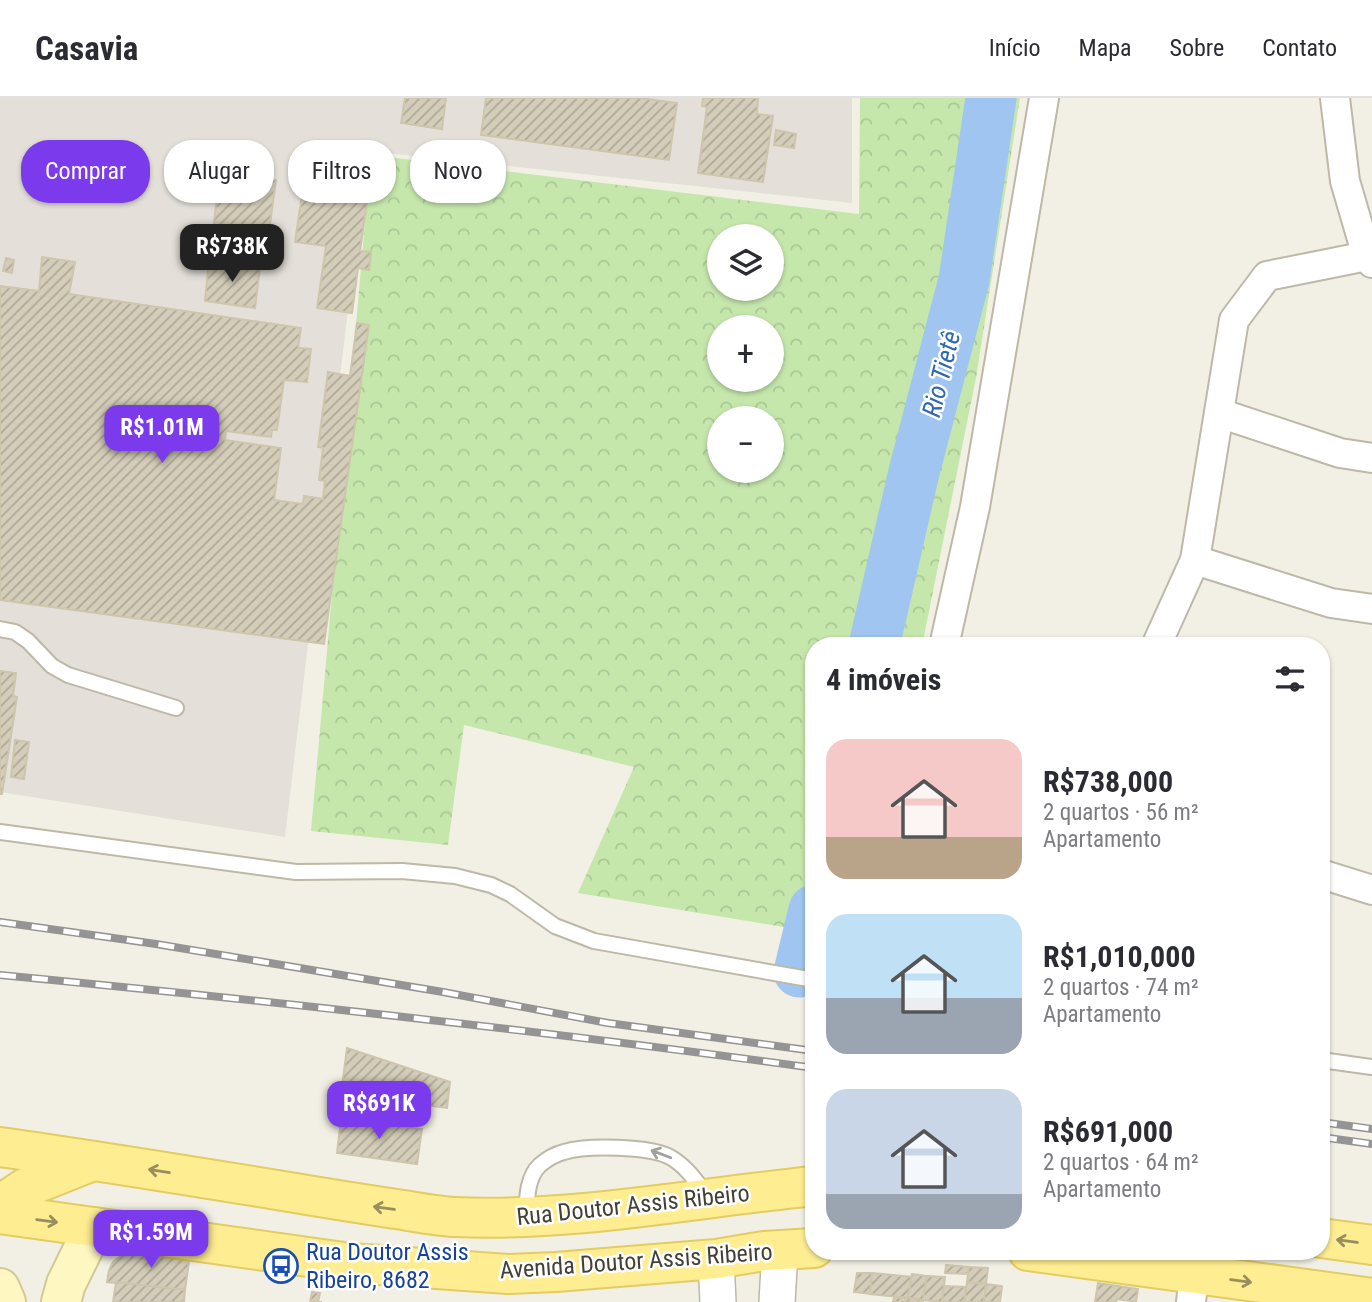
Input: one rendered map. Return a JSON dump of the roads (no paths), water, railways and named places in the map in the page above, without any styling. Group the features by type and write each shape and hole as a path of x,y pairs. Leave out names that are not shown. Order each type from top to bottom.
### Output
{"main road":[{"path":"0,1147 93,1161"},
{"path":"0,1205 25,1188 93,1161"},
{"name":"Rua Doutor Assis Ribeiro","path":"93,1161 452,1217 526,1218 589,1214 773,1190"},
{"path":"797,1249 773,1190 805,1187"},
{"name":"Avenida Doutor Assis Ribeiro","path":"0,1214 351,1263 508,1273 556,1272 716,1259 797,1249"},
{"path":"61,1302 66,1284 94,1227"},
{"path":"1330,1239 1372,1245"},
{"path":"1068,1260 1192,1288 1372,1298"},
{"path":"0,1288 6,1302"}],"street":[{"path":"946,637 980,484 1044,98"},
{"path":"1160,637 1195,560 1234,320 1267,276 1369,259 1345,181 1335,98"},
{"path":"1219,412 1340,453 1372,458"},
{"path":"1195,560 1331,603 1372,609"},
{"path":"1330,876 1372,890"},
{"path":"777,1302 797,1249"},
{"path":"716,1259 718,1302"}],"lane":[{"path":"0,629 15,632 28,641 52,666 68,675 176,708"},
{"path":"0,832 296,872 402,871 455,876 491,885 510,894 555,926 594,940 805,978"},
{"path":"1330,1061 1372,1068"},
{"path":"526,1218 531,1181 539,1166 554,1156 575,1149 638,1148 667,1156 695,1179 710,1199"}],"waterway":[{"name":"Rio Tietê","path":"876,637 914,472 964,280 991,98"},
{"name":"Rio Tietê","path":"799,972 805,947"}],"railway":[{"path":"0,922 156,944 443,992 608,1023 805,1050"},
{"path":"0,975 407,1017 805,1067"},
{"path":"1330,1123 1372,1129"},
{"path":"1330,1138 1372,1144"}],"place":[{"name":"Rua Doutor Assis Ribeiro, 8682","path":"281,1266"}]}
